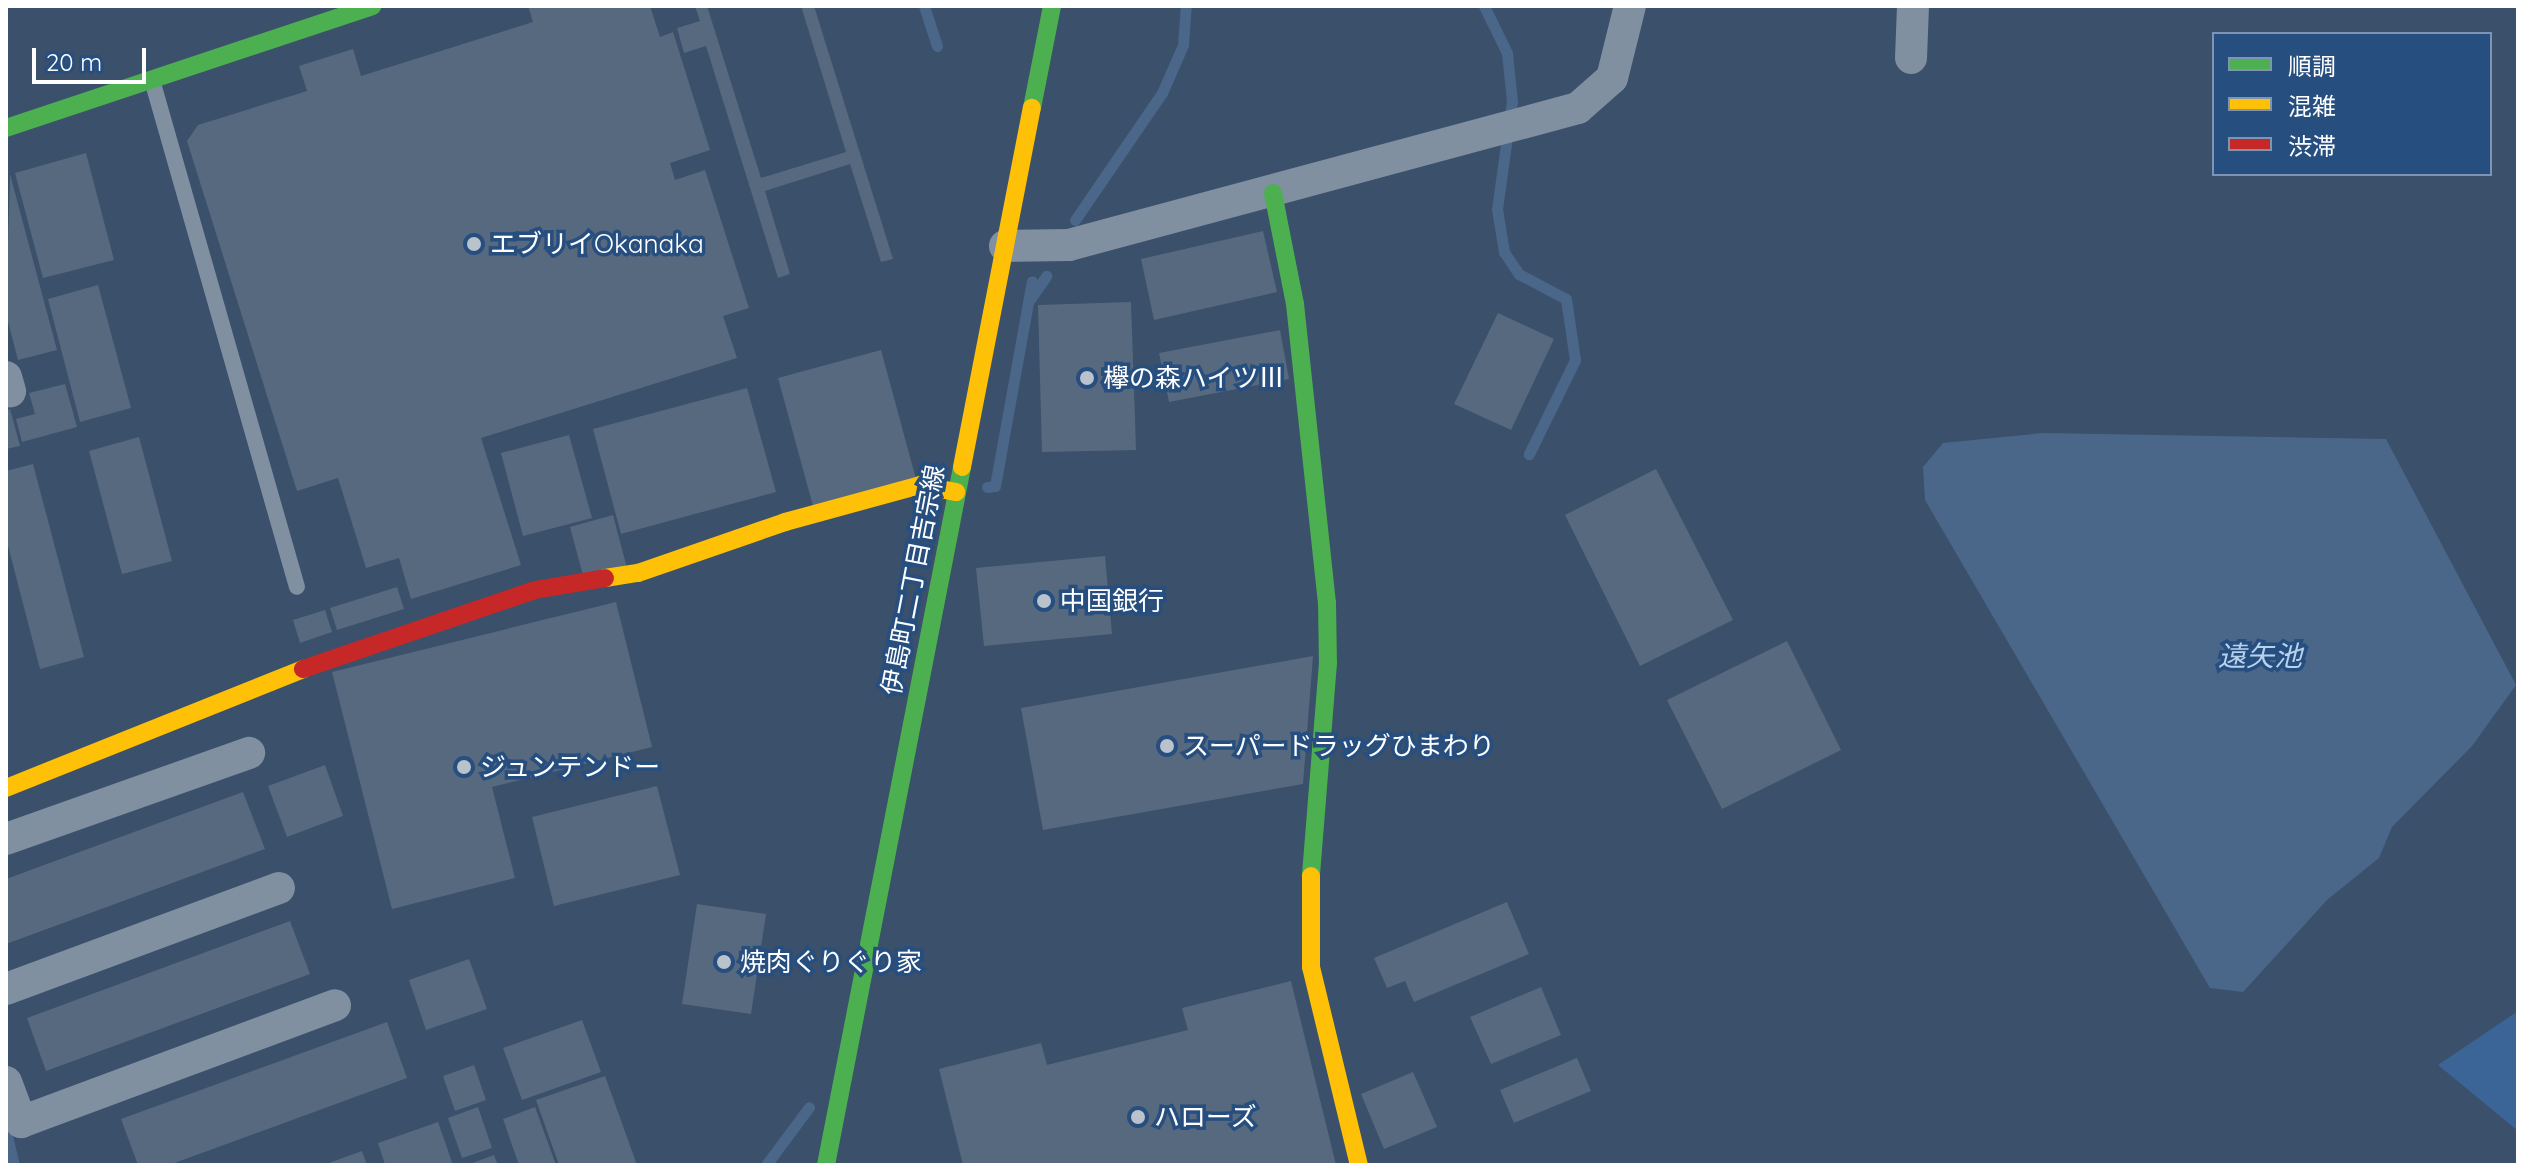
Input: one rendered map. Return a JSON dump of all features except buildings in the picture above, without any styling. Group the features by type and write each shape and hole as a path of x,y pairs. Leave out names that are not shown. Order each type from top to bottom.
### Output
{"street":[{"path":"6,128 372,6"},
{"name":"伊島町二丁目吉宗線","path":"826,1165 1052,6"},
{"path":"1005,246 1069,245 1273,193 1578,108 1612,78 1630,6"},
{"path":"1911,58 1913,6"},
{"path":"1273,193 1295,304 1327,602 1328,663 1308,921 1311,967 1359,1165"},
{"path":"6,788 369,643 535,590 627,576 785,522 920,485 956,492"},
{"path":"6,839 249,753"},
{"path":"6,989 279,888"},
{"path":"6,1082 21,1122 335,1005"}],"lane":[{"path":"152,79 297,587"}],"shaded area":[{"path":"2518,1011 2518,1131 2438,1065"}],"water":[{"name":"遠矢池","path":"2043,433 2386,439 2516,685 2472,746 2392,827 2379,858 2327,900 2243,992 2210,988 1925,500 1923,467 1943,443"}],"waterway":[{"path":"924,6 937,46"},
{"path":"1075,220 1162,93 1183,45 1186,6"},
{"path":"1484,6 1507,53 1512,101 1497,209 1504,252 1519,274 1566,299 1575,360 1529,454"},
{"path":"987,487 995,486 1028,302 1046,276"},
{"path":"1028,302 1032,281"},
{"path":"766,1165 809,1107"},
{"path":"6,1131 14,1165"}],"traffic: fast":[{"path":"6,128 372,6"},
{"path":"1032,108 1052,6"},
{"path":"1273,193 1295,304 1327,602 1328,663 1311,876"},
{"path":"826,1165 962,467"}],"traffic: slow":[{"path":"962,467 1032,108"},
{"path":"605,578 638,573 785,522 920,485 956,492"},
{"path":"6,788 303,669"},
{"path":"1311,876 1311,967 1359,1165"}],"traffic: jam":[{"path":"303,669 535,590 605,578"}],"place":[{"name":"エブリイOkanaka","path":"474,244"},
{"name":"欅の森ハイツⅢ","path":"1087,378"},
{"name":"中国銀行","path":"1044,601"},
{"name":"スーパードラッグひまわり","path":"1167,746"},
{"name":"ジュンテンドー","path":"464,767"},
{"name":"焼肉ぐりぐり家","path":"724,962"},
{"name":"ハローズ","path":"1138,1117"}]}
